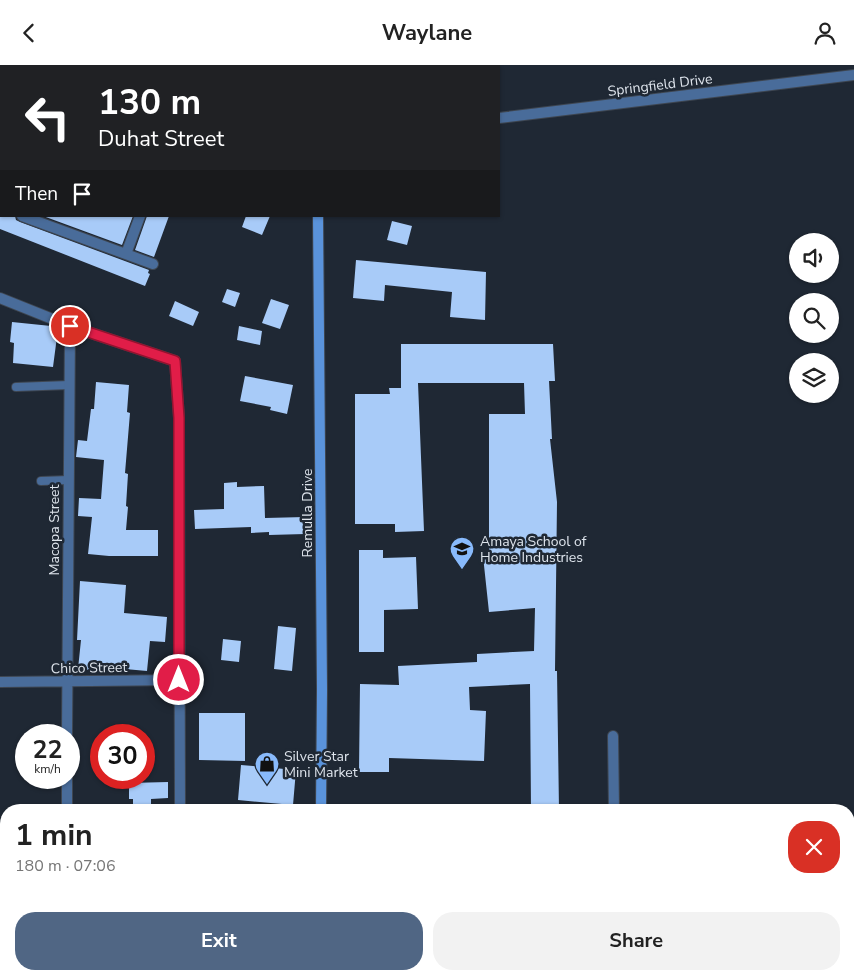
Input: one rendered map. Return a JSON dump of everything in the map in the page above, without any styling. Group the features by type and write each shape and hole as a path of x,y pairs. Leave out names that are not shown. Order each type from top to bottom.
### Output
{"main road":[{"name":"Remulla Drive","path":"318,217 322,689 321,804"}],"street":[{"name":"Springfield Drive","path":"500,118 854,75"},
{"path":"25,217 153,264"},
{"path":"126,254 140,217"},
{"path":"0,298 70,326 175,361 179,418 180,804"},
{"name":"Macopa Street","path":"67,724 70,326"},
{"name":"Chico Street","path":"0,682 179,680"},
{"path":"613,736 614,804"},
{"path":"67,789 67,804"}],"lane":[{"path":"16,387 69,385"},
{"path":"41,481 68,480"}],"building":[{"path":"0,217 15,217 16,220 20,222 149,270 148,273 150,274 145,286 0,229"},
{"path":"46,217 133,217 122,245"},
{"path":"147,217 169,217 154,257 135,250"},
{"path":"246,217 270,217 262,235 242,227"},
{"path":"392,221 412,226 407,245 387,240"},
{"path":"356,260 486,272 485,320 450,317 452,292 385,285 384,301 353,298"},
{"path":"227,289 240,293 235,307 222,302"},
{"path":"271,299 289,305 280,329 262,323"},
{"path":"175,301 199,312 193,326 169,316"},
{"path":"12,322 51,326 58,329 53,367 13,363 14,343 10,342"},
{"path":"239,326 262,331 260,345 237,340"},
{"path":"401,344 553,344 555,381 549,381 552,439 550,439 557,502 555,671 557,671 559,804 531,804 530,684 469,687 470,710 486,711 484,761 389,758 389,772 359,772 360,684 399,685 398,666 477,662 477,654 534,651 535,608 489,612 483,556 489,556 489,414 525,414 524,383 418,383 424,531 395,532 395,524 355,524 355,394 390,394 389,388 401,388"},
{"path":"245,376 293,385 287,414 270,410 271,407 240,401"},
{"path":"96,382 129,385 127,412 130,413 125,473 128,474 126,530 158,530 158,556 88,554 92,517 78,516 79,498 101,499 104,460 76,457 78,440 87,441 91,409 94,409"},
{"path":"237,482 237,487 264,486 265,518 305,517 305,534 269,535 269,532 251,533 251,527 195,529 194,510 224,509 224,483"},
{"path":"359,550 383,550 383,558 416,557 418,609 384,610 384,652 359,652"},
{"path":"80,581 126,585 124,613 167,617 165,642 150,641 147,671 114,668 114,672 78,669 81,640 77,640"},
{"path":"278,626 296,628 292,671 274,669"},
{"path":"223,639 241,641 239,662 221,660"},
{"path":"199,713 245,713 245,761 199,760"},
{"name":"Silver Star Mini Market","path":"241,765 296,770 293,804 238,800"},
{"path":"155,782 168,782 168,798 151,799 151,804 133,804 133,799 129,799 129,789 155,789"}],"place":[{"name":"Amaya School of Home Industries","path":"462,570"},
{"name":"Silver Star Mini Market","path":"267,785"}],"route":[{"path":"70,326 175,361 179,418 179,680"}]}
